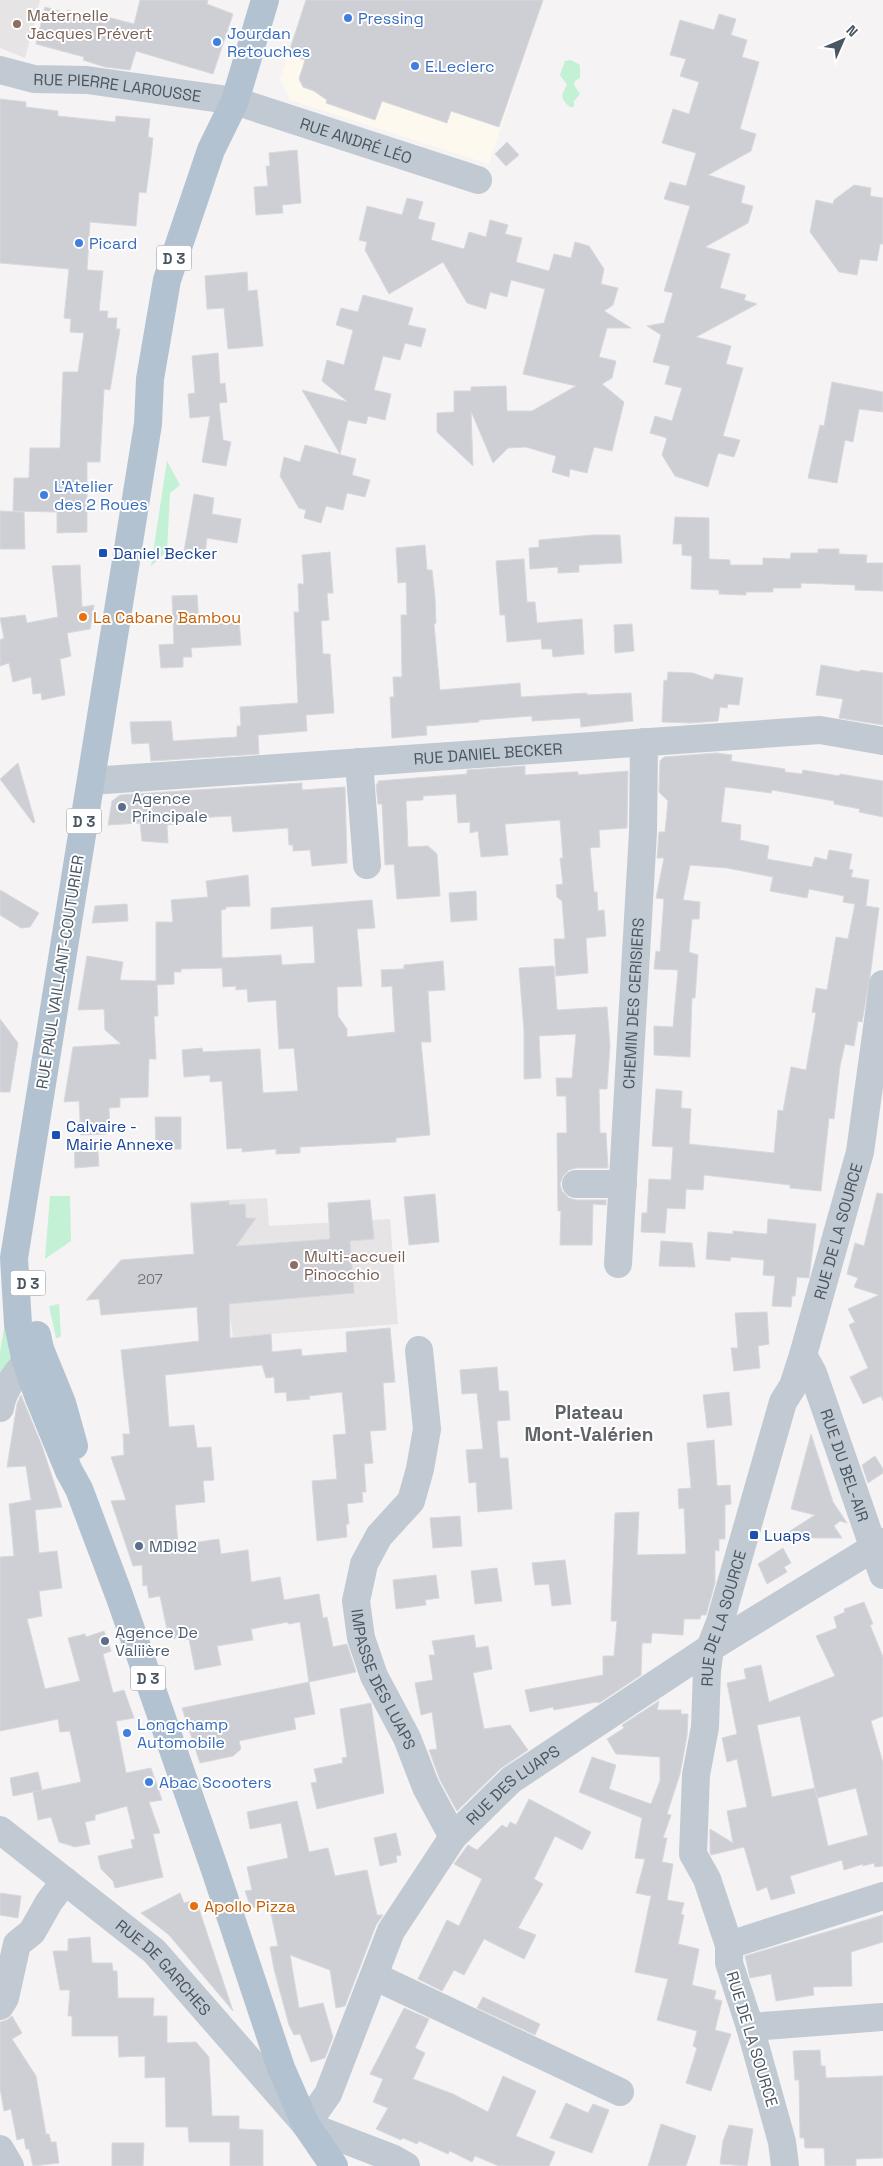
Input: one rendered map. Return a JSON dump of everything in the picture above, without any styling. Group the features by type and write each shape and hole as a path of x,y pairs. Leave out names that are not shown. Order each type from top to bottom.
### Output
{"main road":[{"name":"RUE PAUL VAILLANT-COUTURIER","path":"266,0 235,101 211,150 167,280 150,379 148,424 14,1258 18,1324 33,1355 65,1462 80,1489 122,1603 214,1866 281,2068 306,2125 334,2166"}],"street":[{"name":"RUE PIERRE LAROUSSE","path":"0,70 34,79 87,80 235,101"},
{"name":"RUE ANDRÉ LÉO","path":"235,101 478,180"},
{"name":"RUE DANIEL BECKER","path":"91,781 820,730 883,740"},
{"name":"CHEMIN DES CERISIERS","path":"618,1264 643,832 644,742"},
{"path":"359,762 367,865"},
{"name":"RUE DE LA SOURCE","path":"785,2166 782,2142 750,2027 729,1963 729,1945 707,1879 693,1854 696,1775 705,1727 707,1671 710,1648 720,1622 783,1402 793,1386 803,1355 860,1152 883,984"},
{"path":"576,1184 623,1184"},
{"name":"IMPASSE DES LUAPS","path":"419,1350 427,1429 420,1469 411,1501 379,1536 364,1564 356,1601 361,1638 374,1676 407,1738 426,1787 452,1837"},
{"path":"0,1408 2,1398 33,1355"},
{"name":"RUE DU BEL-AIR","path":"803,1355 813,1373 878,1545 883,1576"},
{"name":"RUE DES LUAPS","path":"306,2125 328,2094 391,1931 452,1837 510,1780 710,1648 878,1545"},
{"name":"RUE DE GARCHES","path":"0,1830 154,1951 306,2125"},
{"path":"0,2006 5,1998 17,1944 32,1932 65,1881"},
{"path":"729,1945 883,1896"},
{"path":"0,1931 32,1932"},
{"path":"374,1976 620,2092"},
{"path":"750,2027 883,2017"},
{"path":"306,2125 392,2158 406,2166"}],"shaded area":[{"name":"Maternelle Jacques Prévert","path":"0,0 40,0 25,58 0,48"},
{"name":"E.Leclerc","path":"306,0 543,0 489,164 290,100 280,79"},
{"name":"Multi-accueil Pinocchio","path":"267,1198 269,1226 390,1219 398,1324 233,1337 228,1305 197,1307 190,1202"}],"green space":[{"path":"571,60 580,65 580,78 575,81 574,85 580,94 574,101 574,107 570,107 563,99 562,96 567,85 560,75 565,61"},
{"path":"167,461 180,485 170,493 167,551 151,566"},
{"path":"50,1196 70,1196 71,1241 45,1259"},
{"path":"59,1304 61,1336 56,1338 49,1306"},
{"path":"6,1316 17,1350 0,1385 0,1352"}],"building":[{"path":"140,0 208,0 207,4 233,14 213,74 136,51 130,70 105,67 83,60 84,57 36,44 45,7 66,13 67,10 95,18 96,14 134,24"},
{"name":"E.Leclerc","path":"306,0 543,0 499,127 451,111 447,123 382,101 375,120 326,103 327,100 314,91 303,87 299,79 305,60 288,55"},
{"path":"719,14 736,19 731,35 747,40 742,57 759,62 740,129 756,134 751,151 708,175 745,186 741,203 753,206 748,223 705,247 730,254 720,288 746,295 744,300 757,304 696,337 731,346 726,364 743,368 723,436 740,440 734,457 718,453 708,487 675,476 662,455 667,438 650,433 655,416 672,421 682,388 665,384 670,366 653,362 661,335 647,326 664,323 673,293 664,291 690,206 664,199 670,182 686,186 696,153 662,143 673,109 689,114 699,82 680,76 686,59 670,55 680,20 714,30"},
{"path":"0,99 26,102 26,107 58,111 58,116 115,122 116,116 150,119 148,137 153,138 151,157 146,193 139,192 136,226 90,222 87,270 103,271 99,311 108,311 107,318 117,318 116,329 120,329 110,390 104,389 100,462 87,462 87,532 57,533 57,512 13,511 14,478 29,478 30,448 60,448 63,372 78,372 84,333 70,332 71,319 64,318 69,269 0,263"},
{"path":"507,142 519,155 506,166 495,154"},
{"path":"297,150 301,203 282,205 283,213 256,215 254,187 268,186 266,166 270,166 269,153"},
{"path":"854,185 871,188 870,196 883,198 883,244 880,244 877,261 860,259 857,275 839,272 810,232 816,200 833,204 834,200"},
{"path":"407,198 423,202 418,219 435,223 431,240 464,249 469,232 486,237 490,220 508,225 505,234 522,238 516,262 549,271 554,254 571,258 575,242 589,246 604,269 601,284 618,288 613,305 604,311 631,328 607,328 599,357 616,361 612,378 602,384 624,402 612,451 594,447 587,473 570,469 569,477 552,472 556,456 526,447 508,448 493,463 471,411 473,466 437,432 437,413 454,412 454,391 471,391 471,387 506,386 507,411 532,411 576,386 523,374 545,289 511,280 507,297 490,292 486,309 467,303 443,262 389,294 365,250 367,242 359,240 367,206 402,215"},
{"path":"247,272 248,291 257,290 263,346 228,349 224,308 207,309 205,276"},
{"path":"363,295 413,308 408,325 426,329 421,347 405,343 400,360 383,356 374,390 391,394 385,420 368,416 366,424 348,420 340,454 302,390 348,402 322,381 327,360 344,365 353,330 336,325 341,308 358,312"},
{"path":"218,353 220,384 225,383 227,402 219,403 223,440 231,442 226,466 202,462 210,416 190,418 188,394 195,393 192,356"},
{"path":"832,382 883,392 883,412 859,409 853,442 845,440 837,483 808,478 820,425 824,426"},
{"path":"305,445 356,459 352,475 370,480 365,497 347,493 343,510 326,506 321,523 304,518 306,510 299,508 280,476 284,457 300,462"},
{"path":"194,494 214,498 212,514 241,519 237,543 207,538 205,555 184,551"},
{"path":"0,511 24,512 25,549 0,549"},
{"path":"675,517 709,518 709,559 730,560 730,565 763,565 763,558 790,559 791,553 818,553 818,549 839,549 839,554 867,555 866,563 883,563 883,591 855,590 855,585 801,583 801,588 773,588 773,592 746,592 746,595 719,594 719,590 691,589 692,556 682,555 682,544 673,544"},
{"path":"593,535 620,535 622,563 579,565 579,572 558,573 558,567 530,569 529,548 539,547 539,540"},
{"path":"425,545 427,570 432,570 435,597 436,623 434,624 440,690 520,683 521,697 587,693 587,695 631,693 633,721 581,727 580,718 532,721 532,716 426,726 427,735 392,738 390,697 394,697 393,677 402,677 401,615 407,615 406,582 398,583 396,548"},
{"path":"330,552 333,593 327,593 329,620 321,621 323,654 330,654 334,713 306,715 307,731 258,735 259,754 151,761 149,743 132,744 130,722 171,721 173,741 237,737 237,726 241,726 240,707 298,703 294,612 299,612 298,584 304,584 302,555"},
{"path":"524,559 527,602 535,602 537,623 582,619 584,654 553,657 552,649 542,649 541,639 507,642 505,615 500,615 496,561"},
{"path":"80,565 82,607 94,605 90,629 67,633 71,656 60,659 65,695 42,700 41,693 33,694 31,677 13,682 9,663 0,666 0,640 4,638 0,618 25,615 27,623 58,617 52,566"},
{"path":"197,595 199,621 239,620 241,645 191,648 192,657 183,657 183,667 161,668 159,645 174,644 172,596"},
{"path":"632,624 634,651 615,653 614,625"},
{"path":"821,665 860,672 860,670 883,673 883,725 839,718 843,699 816,695"},
{"path":"668,672 693,673 713,680 715,674 743,678 739,705 728,704 727,708 720,707 718,721 662,722 664,680 667,681"},
{"path":"716,753 732,755 731,761 785,769 785,772 802,774 803,770 883,781 883,817 859,812 860,809 834,804 834,801 772,790 771,793 725,787 721,822 741,825 740,840 769,846 767,859 812,867 815,857 827,860 829,850 852,854 849,869 853,870 851,877 869,880 866,906 879,908 870,977 862,1022 858,1021 854,1046 845,1044 840,1066 834,1119 829,1118 821,1191 790,1188 790,1185 704,1175 703,1190 686,1189 685,1209 667,1208 665,1233 641,1232 642,1213 647,1213 649,1179 671,1180 673,1147 652,1146 656,1089 682,1091 681,1108 691,1109 689,1144 774,1153 778,1110 783,1111 791,1067 806,1070 816,1013 812,1012 816,988 827,990 836,937 848,939 855,904 843,902 844,896 809,889 807,898 770,891 773,877 727,868 690,865 683,900 700,902 699,919 692,919 689,952 698,955 695,998 692,998 690,1057 654,1055 654,1026 673,1027 678,970 654,969 656,951 660,952 664,899 656,898 664,858 657,858 659,832 665,832 668,801 659,792 660,761 664,757"},
{"path":"18,763 35,822 33,823 0,779"},
{"path":"525,766 525,775 578,772 578,775 628,771 627,828 599,830 600,847 590,848 594,892 597,892 598,911 604,910 606,936 586,938 588,973 556,976 554,939 565,939 562,901 557,897 556,885 563,884 560,858 563,858 560,820 505,824 508,855 481,857 478,831 470,833 470,822 458,823 456,794 423,796 423,800 406,801 408,847 428,846 437,854 440,896 397,899 394,864 385,865 382,804 378,804 376,784 378,784 378,781 467,774 467,770"},
{"path":"302,783 302,790 345,787 347,863 312,866 310,850 293,851 293,845 289,845 288,828 233,832 231,816 195,818 195,821 167,825 168,843 142,841 140,823 108,825 112,801 120,795"},
{"path":"248,875 250,906 226,907 226,909 221,910 222,958 281,955 282,965 315,963 313,926 271,929 271,908 372,900 375,928 357,929 362,986 337,987 338,1016 347,1029 347,1037 395,1032 392,986 382,987 381,970 404,969 404,965 443,961 445,990 428,991 431,1042 421,1042 430,1135 396,1138 396,1142 300,1147 300,1153 276,1154 276,1149 242,1152 242,1148 227,1149 222,1081 210,1082 210,1075 184,1077 182,1050 202,1048 203,1052 260,1049 263,1093 298,1091 294,1048 279,1049 276,1000 248,1002 247,989 236,990 236,986 223,987 222,968 181,969 181,972 174,972 174,984 157,985 158,1016 154,1016 156,1059 149,1059 148,1097 120,1098 120,1107 109,1108 110,1127 107,1127 107,1134 81,1135 79,1101 64,1102 73,1047 121,1044 105,1030 104,1009 78,1010 87,956 123,962 120,980 156,981 156,922 173,922 171,900 208,897 206,881"},
{"path":"0,890 39,913 30,927 21,928 0,915"},
{"path":"476,891 477,920 451,922 449,893"},
{"path":"127,904 128,921 92,923 95,906"},
{"path":"554,966 557,1010 607,1007 610,1045 607,1089 599,1089 600,1133 606,1133 608,1168 576,1168 569,1170 563,1176 560,1184 562,1191 569,1198 576,1200 606,1200 606,1205 593,1204 592,1245 560,1245 561,1211 558,1211 557,1133 567,1133 566,1096 557,1096 556,1078 572,1078 576,1034 539,1036 541,1078 524,1079 524,1031 519,968"},
{"path":"0,1019 18,1043 10,1092 0,1092"},
{"path":"155,1117 181,1117 181,1149 156,1149"},
{"path":"97,1140 99,1166 75,1168 74,1141"},
{"path":"877,1193 883,1194 883,1401 881,1396 863,1404 850,1377 868,1368 849,1325 855,1322 848,1309 879,1295 854,1287 858,1278 847,1274 855,1243 864,1246"},
{"path":"435,1194 439,1242 409,1245 404,1197"},
{"path":"370,1200 374,1239 350,1241 354,1293 229,1304 230,1338 271,1334 272,1352 301,1349 302,1356 347,1352 346,1332 390,1328 395,1382 383,1383 386,1430 370,1431 373,1463 364,1464 366,1492 362,1492 363,1502 347,1504 349,1524 346,1524 347,1537 317,1541 312,1481 337,1479 333,1435 346,1434 342,1392 309,1396 310,1399 287,1401 286,1392 275,1393 274,1377 266,1378 262,1365 165,1375 169,1427 194,1425 197,1448 211,1447 214,1480 203,1481 205,1502 175,1505 178,1545 219,1539 221,1554 248,1550 251,1582 280,1577 284,1600 319,1594 323,1618 327,1617 333,1647 347,1644 356,1672 309,1682 300,1622 288,1624 288,1622 251,1629 253,1640 217,1646 221,1665 195,1670 189,1639 184,1640 183,1637 169,1639 160,1596 149,1598 147,1585 143,1586 142,1565 133,1566 111,1501 126,1500 111,1457 124,1455 123,1434 130,1434 121,1350 199,1341 197,1307 101,1315 99,1299 86,1300 121,1260 194,1254 191,1204 229,1201 229,1205 245,1204 246,1218 256,1218 236,1246 330,1239 328,1203"},
{"path":"768,1219 816,1224 809,1278 797,1277 795,1296 792,1296 791,1307 772,1306 775,1276 763,1275 764,1260 731,1257 730,1261 706,1259 708,1232 733,1234 733,1231 767,1234"},
{"path":"661,1241 692,1243 695,1267 659,1266"},
{"path":"767,1312 769,1344 758,1346 760,1368 734,1371 731,1348 738,1348 735,1313"},
{"path":"497,1367 499,1391 508,1391 510,1420 497,1421 500,1458 508,1458 512,1509 478,1512 476,1482 469,1483 466,1450 483,1449 477,1393 462,1394 460,1370"},
{"path":"729,1392 732,1425 707,1428 703,1395"},
{"path":"21,1395 42,1446 62,1507 35,1510 39,1553 57,1551 62,1588 39,1591 42,1616 27,1619 45,1689 80,1681 68,1638 85,1634 86,1637 104,1631 111,1651 103,1654 113,1693 124,1690 134,1718 116,1721 126,1773 151,1768 162,1800 149,1802 160,1833 153,1834 163,1877 115,1888 113,1881 101,1869 98,1856 133,1848 131,1840 135,1839 127,1806 95,1815 95,1820 85,1822 90,1844 75,1847 59,1842 51,1817 38,1820 33,1792 81,1782 70,1731 60,1732 58,1719 0,1731 0,1557 14,1556 9,1504 31,1500 26,1466 7,1467 17,1404"},
{"path":"811,1434 833,1502 847,1523 840,1521 834,1526 842,1538 779,1538 815,1515 791,1509"},
{"path":"714,1440 717,1486 730,1485 731,1504 725,1505 725,1539 719,1539 719,1551 715,1550 715,1583 706,1615 701,1615 700,1619 684,1619 683,1635 652,1633 651,1643 642,1643 641,1675 599,1703 554,1710 553,1707 530,1712 525,1690 603,1675 603,1656 614,1656 617,1621 611,1621 615,1513 639,1512 637,1555 686,1554 684,1508 679,1509 678,1489 691,1488 687,1443"},
{"path":"875,1456 883,1469 883,1473 868,1483 862,1465"},
{"path":"460,1516 462,1546 433,1548 430,1518"},
{"path":"783,1548 791,1563 784,1567 787,1572 767,1584 758,1564"},
{"path":"565,1560 571,1604 552,1606 549,1584 535,1585 532,1563"},
{"path":"497,1568 502,1601 475,1604 471,1571"},
{"path":"436,1575 439,1598 425,1600 426,1605 396,1609 393,1580"},
{"path":"864,1602 873,1624 870,1625 883,1657 883,1716 871,1721 883,1763 883,1866 875,1867 874,1863 863,1866 863,1864 844,1870 842,1860 790,1876 795,1893 771,1900 767,1887 757,1891 744,1847 711,1855 710,1852 710,1829 733,1843 727,1811 747,1807 737,1759 727,1762 722,1738 737,1734 727,1683 746,1679 744,1669 761,1665 769,1702 835,1676 816,1636 837,1628 834,1617 845,1612 844,1609","holes":["800,1716 815,1788 772,1797 757,1725","856,1788 868,1835 828,1846 817,1798"]},
{"path":"474,1635 476,1648 488,1646 492,1669 473,1673 484,1729 510,1725 528,1750 500,1769 457,1811 440,1780 429,1750 437,1749 432,1712 421,1715 415,1683 433,1680 429,1655 435,1655 432,1641"},
{"path":"309,1682 315,1714 294,1718 296,1729 239,1741 241,1749 233,1756 200,1763 182,1708"},
{"path":"659,1701 657,1710 681,1710 681,1714 688,1714 687,1736 680,1774 667,1814 671,1815 663,1838 667,1838 662,1862 673,1864 667,1900 684,1903 681,1914 684,1915 678,1944 699,1949 692,1985 716,1991 714,1999 722,2001 715,2030 731,2034 711,2091 686,2083 697,2048 693,2046 697,2031 657,2020 668,1979 635,1972 651,1896 636,1893 645,1859 635,1858 642,1818 579,1792 592,1757 616,1765 609,1789 651,1804 660,1781 660,1757 616,1754 607,1739 624,1728 622,1725"},
{"path":"371,1703 384,1793 317,1809 311,1783 317,1782 314,1769 343,1763 342,1758 347,1757 340,1709"},
{"path":"38,1772 42,1790 13,1796 10,1778"},
{"path":"529,1799 591,1832 582,1850 555,1836 534,1879 543,1884 518,1928 536,1935 524,1959 484,1939 464,1975 454,1970 442,1991 418,1979 447,1920 459,1926 482,1879 454,1864 468,1845 477,1850 502,1825 507,1828 510,1822 516,1825"},
{"path":"297,1801 309,1852 328,1848 335,1876 367,1870 377,1915 383,1915 376,1925 345,2006 336,2008 330,1970 290,1955 299,2008 323,2003 333,2037 325,2058 311,2062 300,2034 294,2035 289,2025 274,1969 270,1947 278,1946 269,1904 251,1908 245,1891 252,1890 247,1867 288,1858 281,1823 250,1829 247,1812"},
{"path":"396,1833 401,1855 396,1856 397,1862 380,1866 374,1838"},
{"path":"0,1893 21,1896 18,1918 0,1915"},
{"path":"180,1893 184,1903 196,1900 233,2011 169,1935 141,1913"},
{"path":"883,1915 883,1942 851,1952 852,1986 813,1987 814,1995 776,2001 771,1974 750,1978 745,1956"},
{"path":"90,1937 92,1963 112,1963 113,1971 117,1971 118,1998 154,1998 153,2016 167,2016 167,2043 196,2042 209,2057 212,2116 239,2116 239,2129 263,2130 263,2166 230,2166 230,2142 189,2142 188,2127 166,2127 165,2077 145,2078 145,2056 119,2057 118,2036 72,2036 72,2016 68,2016 70,1990 60,1990 53,1951 68,1951 68,1939"},
{"path":"483,1997 540,2024 535,2035 477,2008"},
{"path":"404,2008 429,2019 415,2048 425,2053 413,2079 453,2094 488,2112 503,2076 536,2091 516,2136 555,2152 549,2166 499,2166 475,2156 472,2162 450,2151 448,2154 419,2141 417,2144 403,2138 401,2140 376,2129 388,2108 373,2102 383,2079 370,2074"},
{"path":"12,2016 22,2033 12,2039 36,2076 46,2134 49,2134 51,2142 56,2142 59,2163 33,2166 24,2138 17,2140 11,2109 4,2111 0,2088 0,2022"},
{"path":"820,2050 821,2066 825,2066 826,2078 883,2076 883,2158 856,2159 856,2166 825,2166 824,2148 805,2148 804,2138 800,2138 799,2080 795,2080 793,2051"},
{"path":"566,2103 588,2113 593,2104 609,2110 592,2153 550,2138"},
{"path":"661,2124 696,2136 686,2166 648,2166"},
{"path":"729,2125 753,2129 747,2166 720,2164 723,2141"},
{"path":"112,2143 144,2143 143,2166 112,2166"}],"place":[{"name":"Pressing","path":"348,18"},
{"name":"Maternelle Jacques Prévert","path":"17,24"},
{"name":"Jourdan Retouches","path":"217,42"},
{"name":"E.Leclerc","path":"415,66"},
{"name":"Picard","path":"79,243"},
{"name":"L'Atelier des 2 Roues","path":"44,495"},
{"name":"Daniel Becker","path":"103,553"},
{"name":"La Cabane Bambou","path":"83,617"},
{"name":"Agence Principale","path":"122,807"},
{"name":"Calvaire - Mairie Annexe","path":"56,1135"},
{"name":"Multi-accueil Pinocchio","path":"294,1265"},
{"name":"Luaps","path":"754,1535"},
{"name":"MDI92","path":"139,1546"},
{"name":"Agence De Valiière","path":"105,1641"},
{"name":"Longchamp Automobile","path":"127,1733"},
{"name":"Abac Scooters","path":"149,1782"},
{"name":"Apollo Pizza","path":"194,1906"}],"district":[{"name":"Plateau Mont-Valérien","path":"589,1423"}]}
